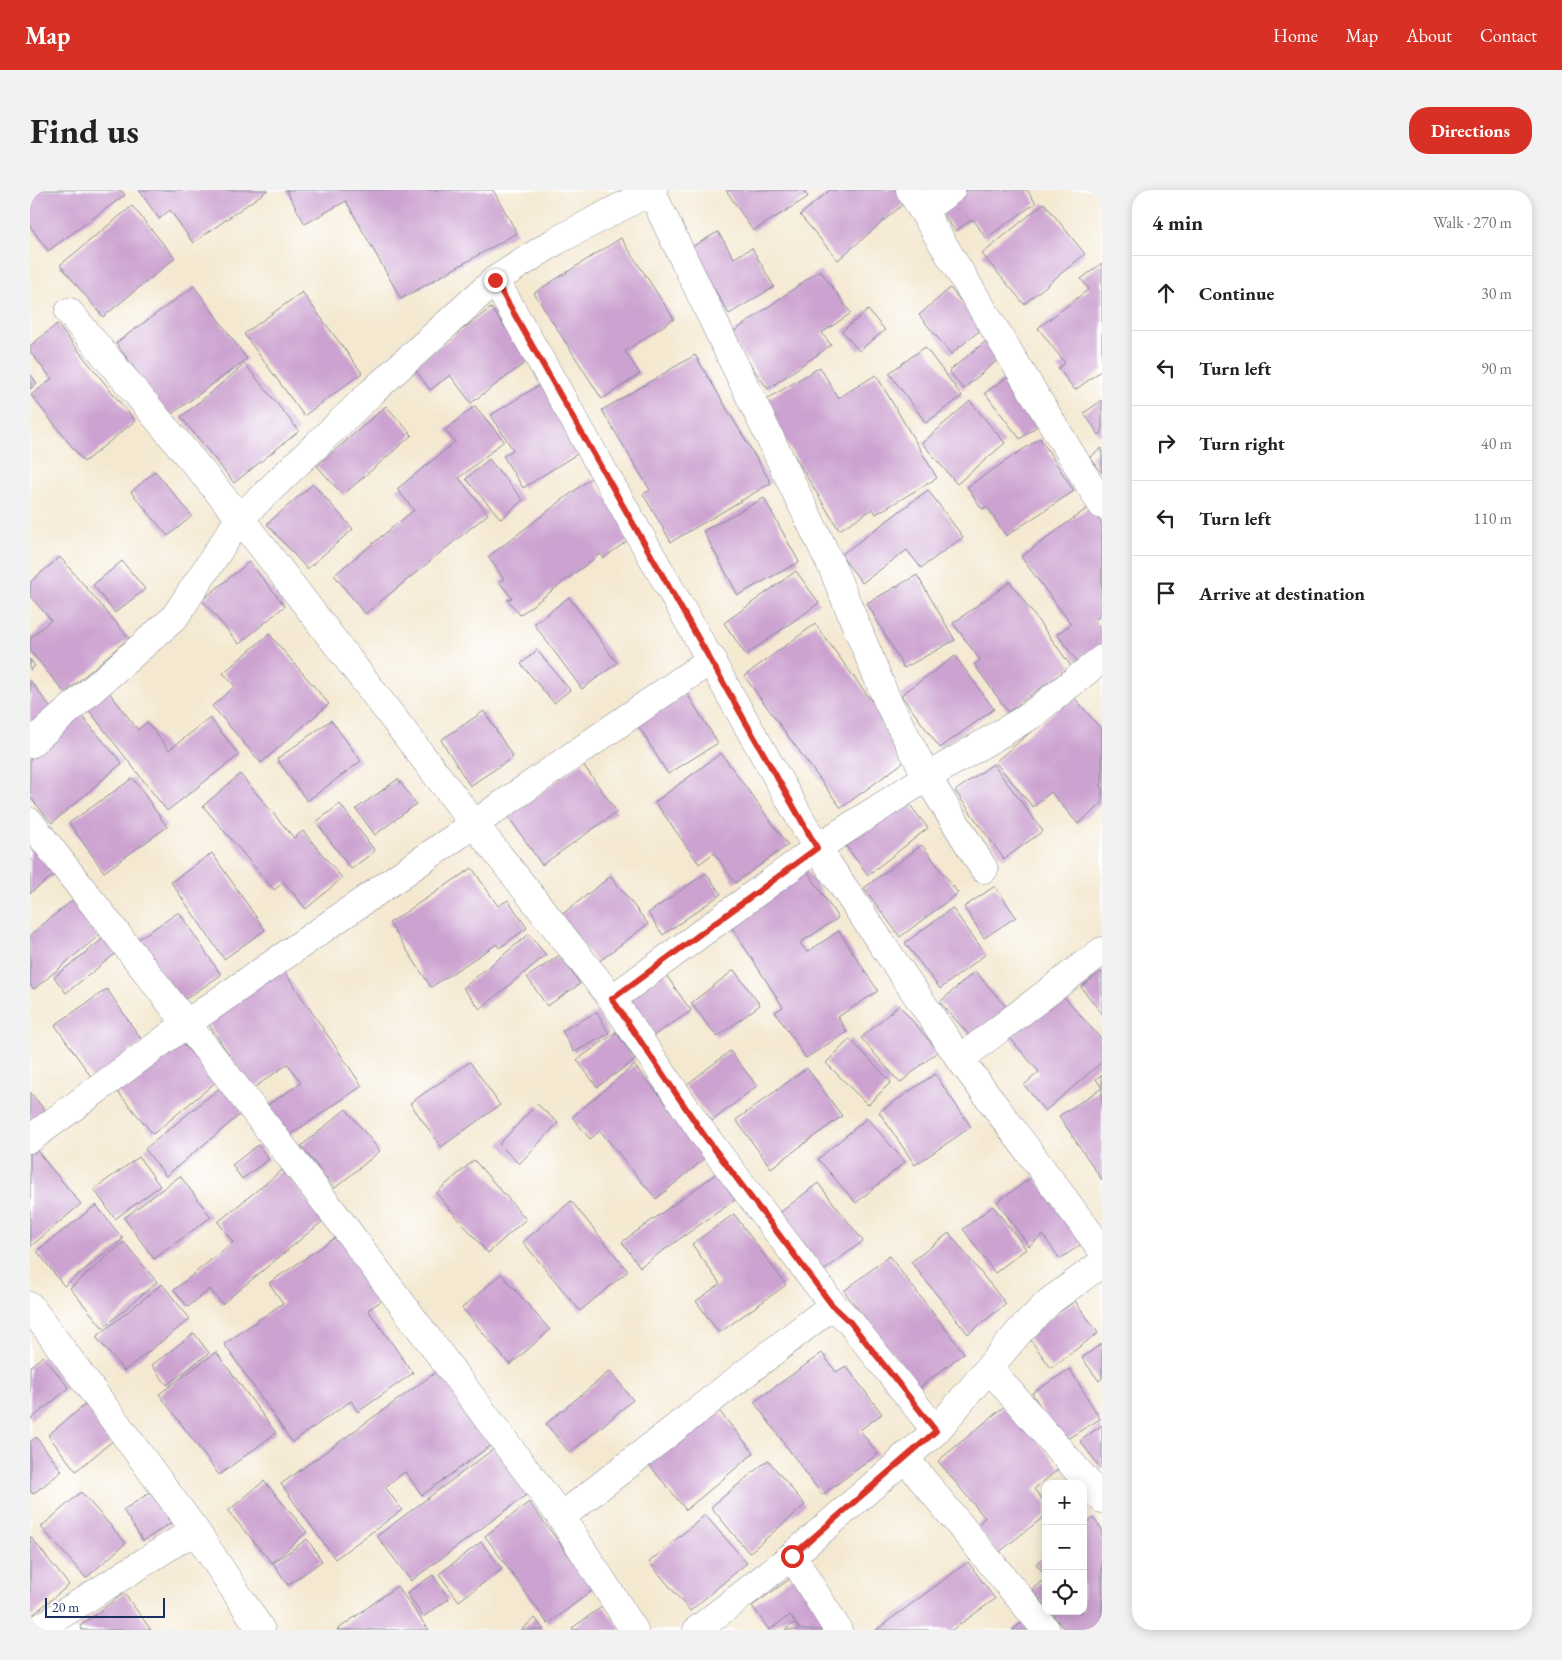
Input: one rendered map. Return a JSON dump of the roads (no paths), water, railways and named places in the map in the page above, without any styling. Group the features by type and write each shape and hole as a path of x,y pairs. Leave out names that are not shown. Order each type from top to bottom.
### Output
{"street":[{"path":"951,190 917,200 1102,505"},
{"path":"30,744 174,618 240,518 372,391 495,280 556,240 652,191 832,567 887,700 927,777 984,869"},
{"path":"495,280 712,659 817,848 960,1059 1102,1250"},
{"path":"69,312 240,518 475,825 612,999 704,1135 832,1305 850,1322 936,1431"},
{"path":"30,1139 186,1024 712,659"},
{"path":"612,999 817,848 927,777 1030,716 1102,659"},
{"path":"30,822 340,1221 561,1517 634,1630"},
{"path":"960,1059 1102,951"},
{"path":"697,1630 792,1556 936,1431 989,1368 1050,1301 1102,1263"},
{"path":"561,1517 832,1305"},
{"path":"30,1306 195,1530 261,1630"},
{"path":"989,1368 1102,1499"},
{"path":"904,1457 1046,1630"},
{"path":"37,1630 195,1530"},
{"path":"792,1556 838,1630"}]}
